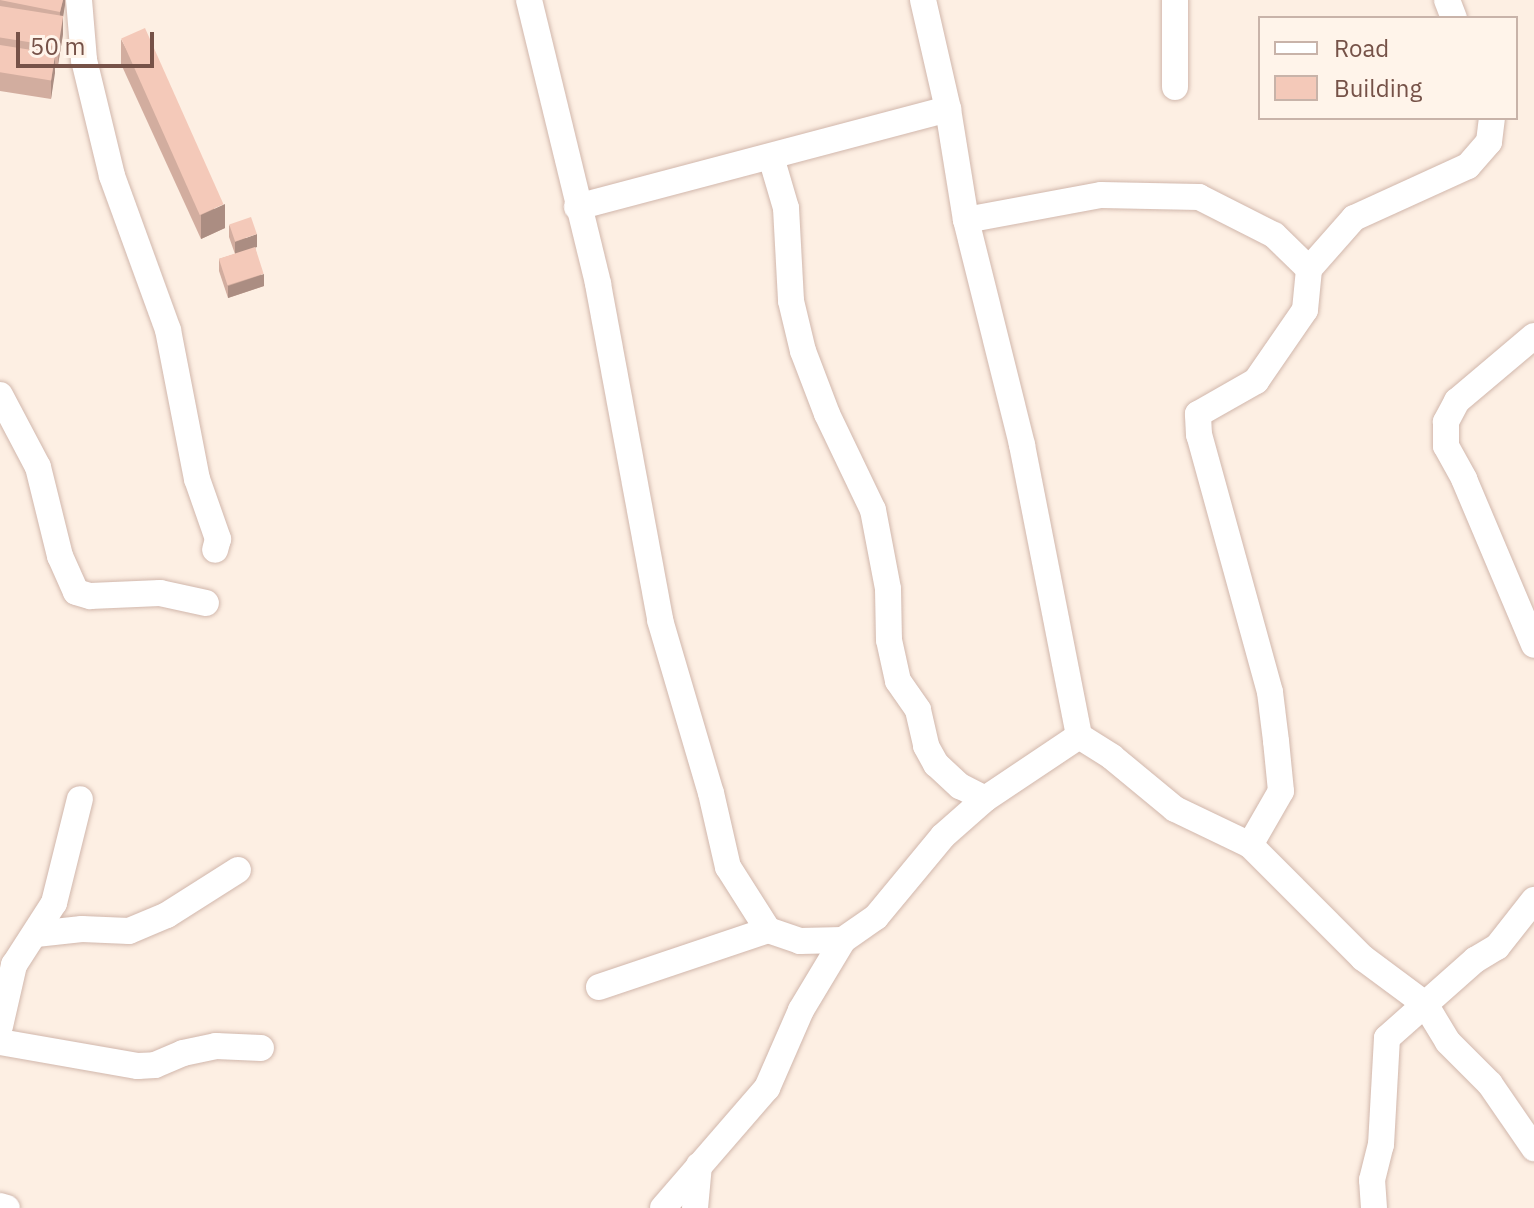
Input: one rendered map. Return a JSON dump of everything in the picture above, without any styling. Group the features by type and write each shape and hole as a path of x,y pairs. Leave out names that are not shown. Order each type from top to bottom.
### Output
{"street":[{"path":"79,0 84,60 112,176 168,330 197,479 218,539 215,550"},
{"path":"529,0 598,284 660,620 711,793 728,867 768,930"},
{"path":"923,0 948,109 966,220 1022,445 1079,736 1112,757 1175,809 1250,845 1363,958 1425,1004 1448,1042 1490,1084 1534,1148"},
{"path":"1175,0 1175,87"},
{"path":"577,207 948,109"},
{"path":"1250,845 1281,791 1276,741 1270,692 1196,425 1198,414 1256,381 1305,310 1309,269 1354,218 1468,166 1489,142 1492,120"},
{"path":"771,157 786,208 791,301 803,351 827,414 873,510 888,589 889,640 898,681 918,710 926,746 936,764 960,786 985,799"},
{"path":"966,220 1101,195 1199,197 1274,235 1309,269"},
{"path":"1534,336 1457,401 1446,422 1446,446 1464,479 1534,645"},
{"path":"0,397 33,456 60,556 76,592 90,596 160,593 206,603"},
{"path":"663,1208 767,1088 801,1010 843,940 876,917 943,836 985,799 1079,736"},
{"path":"0,1026 14,965 36,934 57,893 80,799"},
{"path":"36,934 82,929 129,931 167,915 238,870"},
{"path":"1374,1208 1372,1180 1381,1145 1387,1038 1475,960 1497,947 1534,900"},
{"path":"599,987 768,930 800,941 843,940"},
{"path":"0,1042 138,1066 155,1065 183,1053 216,1046 261,1048"},
{"path":"695,1208 699,1165"},
{"path":"0,1206 7,1208"}],"building":[{"path":"0,0 63,0 60,12"},
{"path":"0,6 63,16 58,47 0,37"},
{"path":"145,28 224,204 200,215 121,39"},
{"path":"0,45 55,54 51,80 0,72"},
{"path":"251,217 257,234 235,242 229,224"},
{"path":"255,247 264,274 228,285 219,259"}]}
